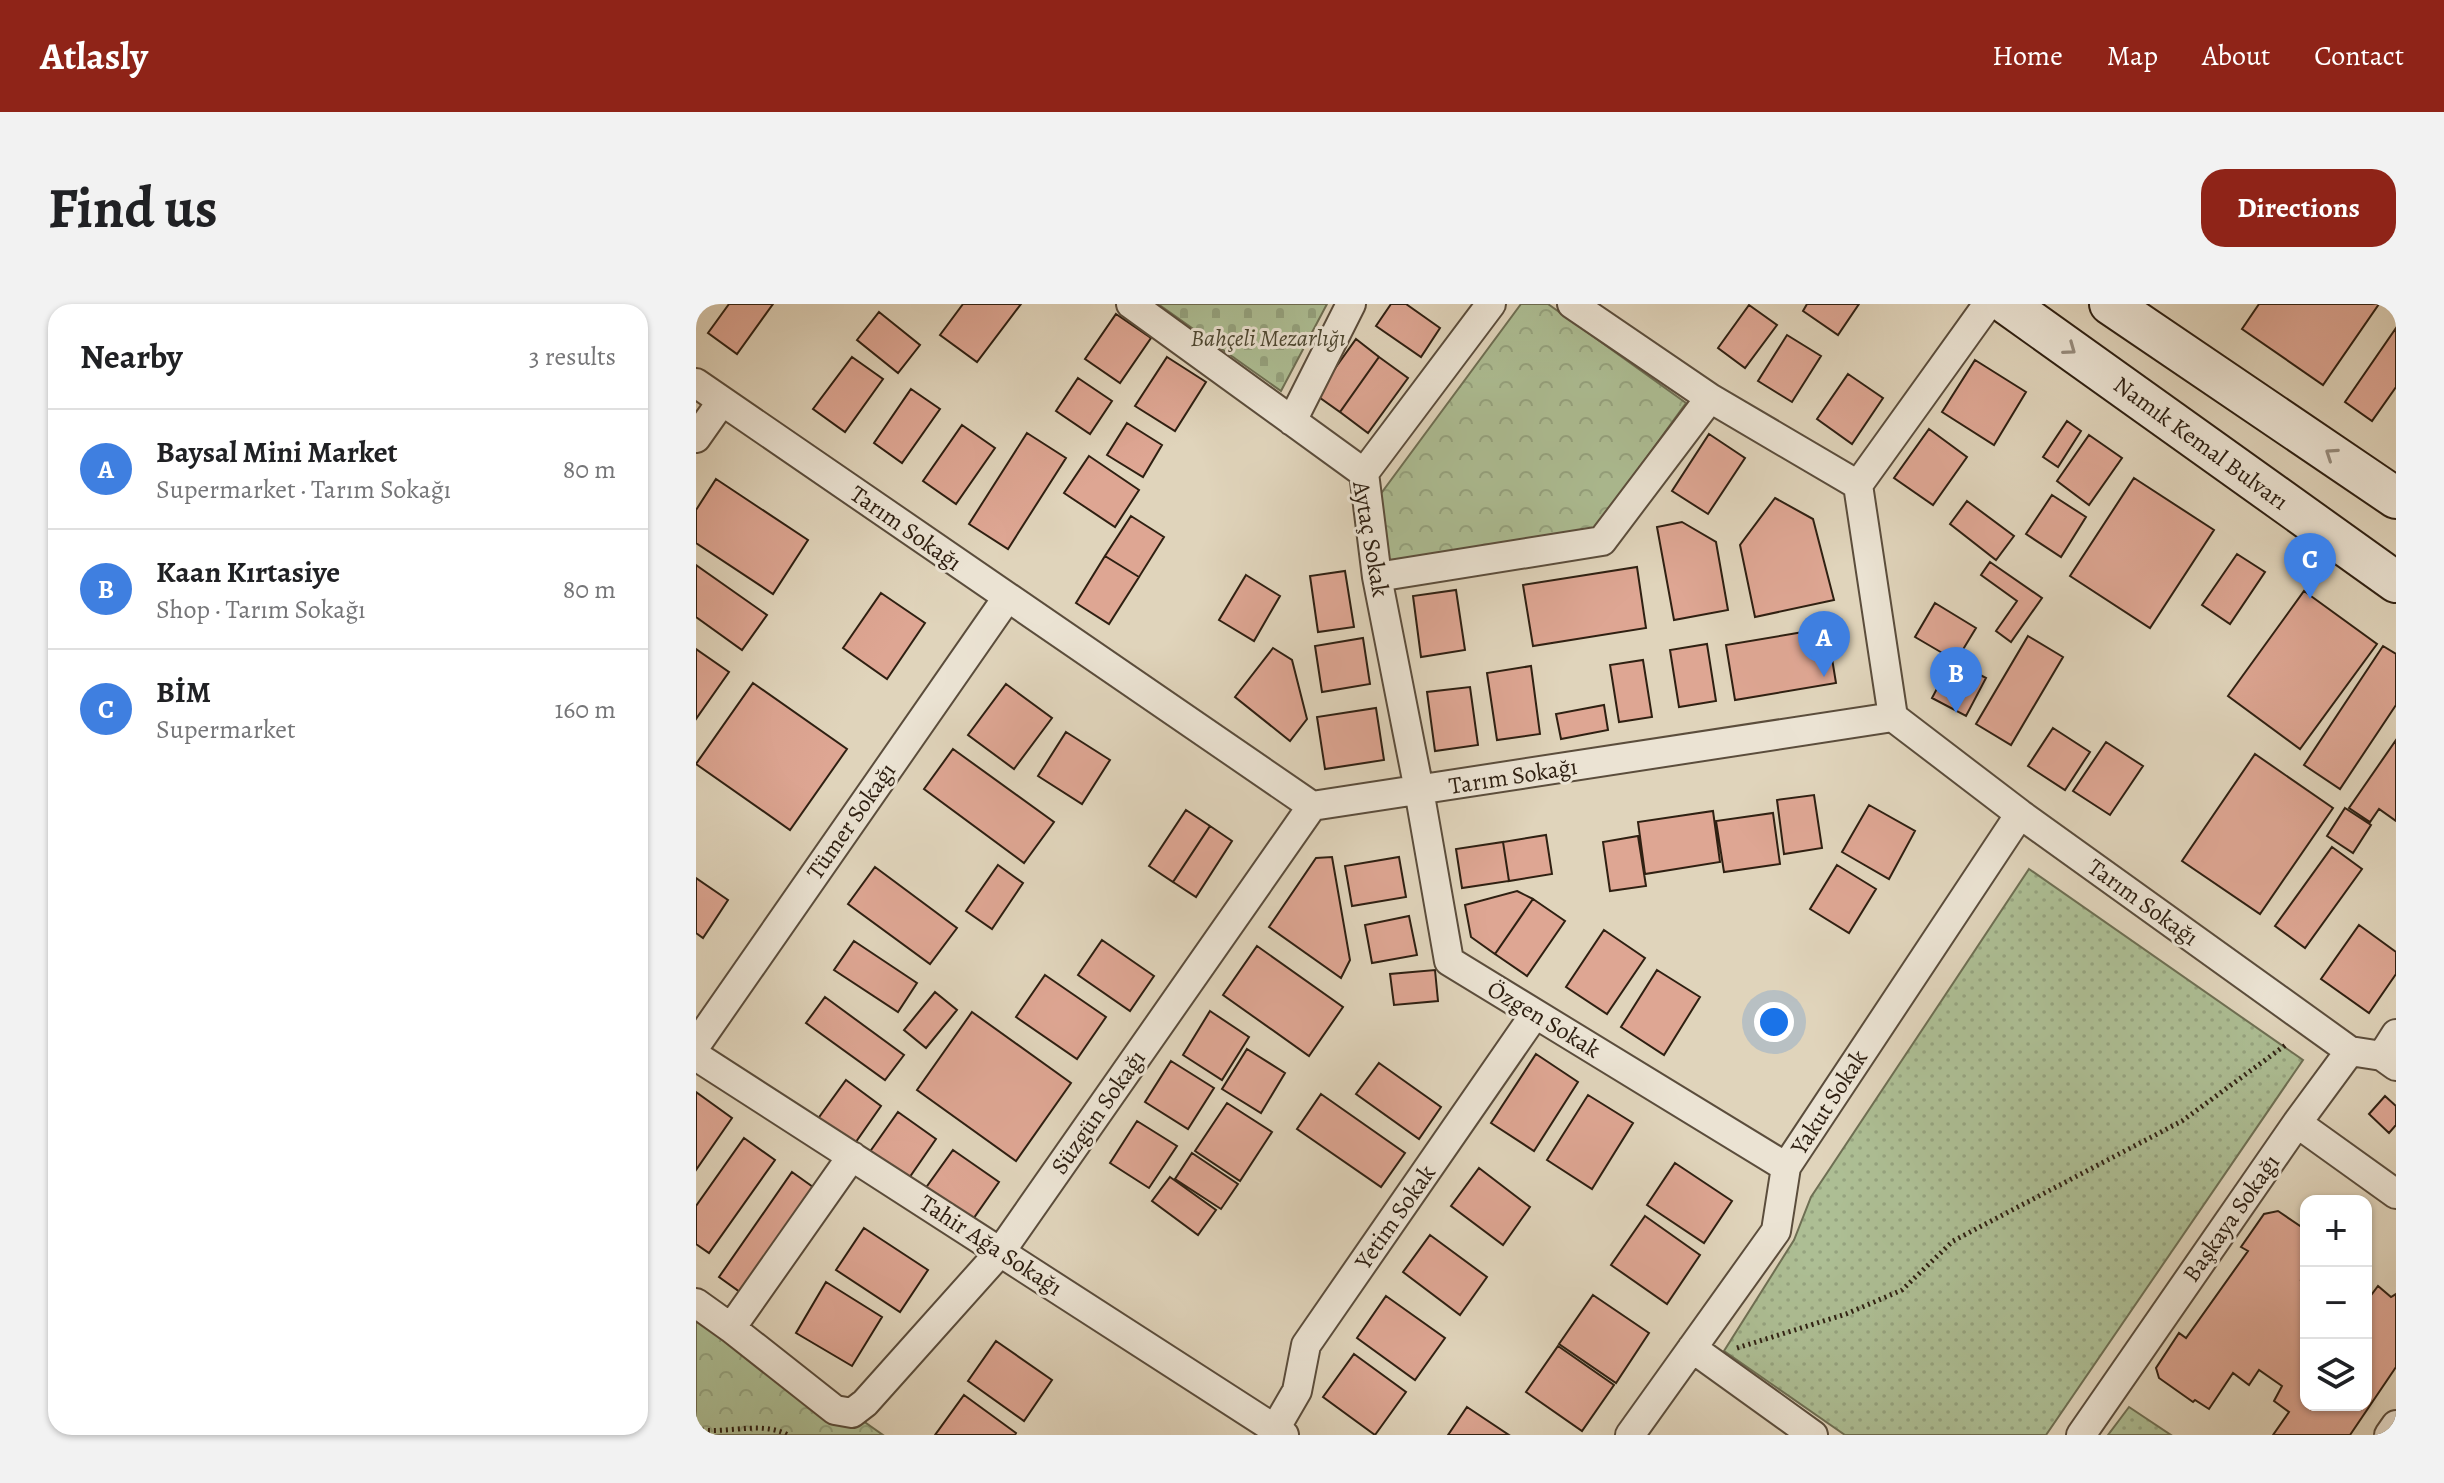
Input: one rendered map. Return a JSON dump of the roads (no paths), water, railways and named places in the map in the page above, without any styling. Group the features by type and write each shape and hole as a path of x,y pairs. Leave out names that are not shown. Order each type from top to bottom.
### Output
{"main road":[{"name":"Namık Kemal Bulvarı","path":"2007,304 2396,582"},
{"path":"2110,304 2396,498"}],"street":[{"name":"Aytaç Sokak","path":"1131,304 1364,473 1377,577 1419,790"},
{"path":"1292,421 1351,304"},
{"path":"1364,473 1491,304"},
{"path":"1572,304 1710,398 1858,485"},
{"path":"1893,717 1858,485 1988,304"},
{"name":"Tarım Sokağı","path":"696,383 1312,806 1893,717 2020,814 2350,1051"},
{"path":"1377,577 1602,541 1710,398"},
{"path":"696,438 722,401"},
{"name":"Tümer Sokağı","path":"696,1045 1007,598"},
{"name":"Özgen Sokak","path":"1419,790 1449,961 1786,1167"},
{"name":"Süzgün Sokağı","path":"731,1328 835,1410 852,1413 865,1403 1001,1251 1312,806"},
{"name":"Yakut Sokak","path":"1630,1435 1776,1231 1786,1167 2020,814"},
{"name":"Yetim Sokak","path":"1280,1432 1297,1391 1306,1345 1535,1014"},
{"path":"2350,1051 2391,1052"},
{"name":"Başkaya Sokağı","path":"2081,1435 2350,1051"},
{"name":"Tahir Ağa Sokağı","path":"696,1056 1280,1432"},
{"path":"2297,1123 2396,1194"},
{"path":"696,1303 731,1328 852,1156"},
{"path":"1692,1348 1813,1435"},
{"path":"2389,1435 2396,1425"}],"place":[{"name":"BİM","path":"2310,599"},
{"name":"Baysal Mini Market","path":"1824,677"},
{"name":"Kaan Kırtasiye","path":"1956,713"}],"park label":[{"name":"Bahçeli Mezarlığı","path":"1268,338"}]}
